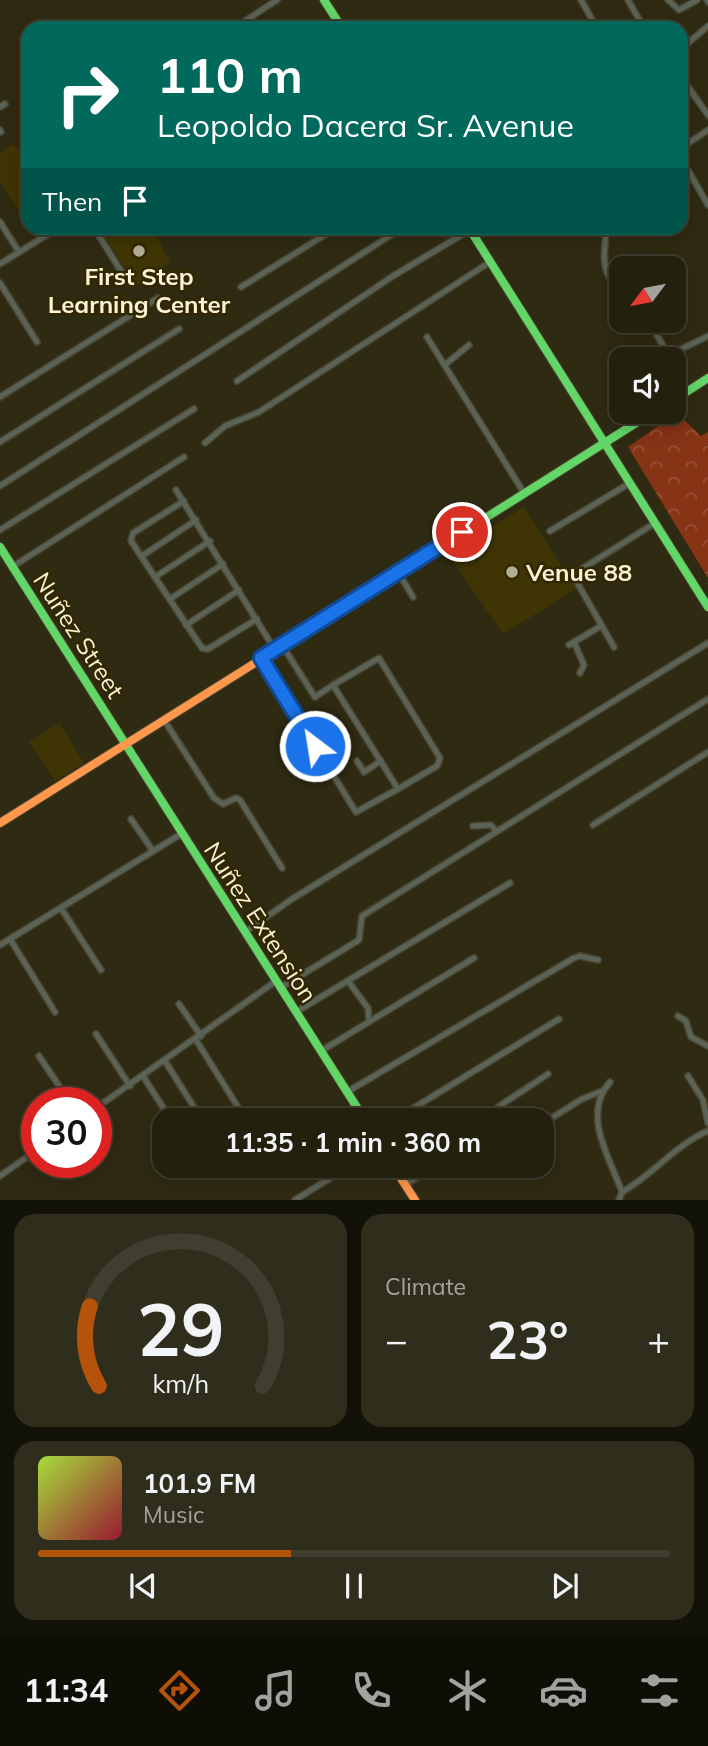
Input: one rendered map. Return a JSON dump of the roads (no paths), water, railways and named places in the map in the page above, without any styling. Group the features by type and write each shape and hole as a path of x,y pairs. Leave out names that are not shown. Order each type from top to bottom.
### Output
{"main road":[{"path":"324,0 338,21"},
{"path":"474,235 708,607"},
{"path":"686,393 708,379"},
{"path":"0,823 634,424"},
{"name":"Nuñez Street","path":"0,547 126,744"},
{"name":"Nuñez Extension","path":"126,744 358,1108"},
{"path":"401,1178 415,1200"}],"street":[{"path":"245,21 277,0"},
{"path":"580,0 593,21"},
{"path":"628,0 640,21"},
{"path":"668,0 679,10 697,0"},
{"path":"688,43 708,26"},
{"path":"688,86 708,115"},
{"path":"688,143 708,130"},
{"path":"688,170 708,205"},
{"path":"0,222 19,252"},
{"path":"0,264 47,235"},
{"path":"98,235 128,282"},
{"path":"241,288 325,235"},
{"path":"0,486 391,235"},
{"path":"237,381 393,276 460,235"},
{"path":"607,235 605,267 609,277"},
{"path":"205,443 225,426 264,408 490,262"},
{"path":"0,283 37,342"},
{"path":"0,397 158,298"},
{"path":"0,442 179,329"},
{"path":"656,333 671,354 708,335"},
{"path":"427,337 524,493"},
{"path":"446,364 469,345"},
{"path":"0,530 194,409"},
{"path":"12,567 184,457"},
{"path":"551,531 630,483"},
{"path":"176,491 257,619 315,696 379,658 440,758 437,766 356,812 261,658"},
{"path":"184,501 133,533 131,541 200,646 208,649 257,619"},
{"path":"142,556 196,520"},
{"path":"614,647 574,577 580,570 655,523"},
{"path":"155,577 210,541"},
{"path":"170,599 223,564"},
{"path":"398,572 413,597"},
{"path":"186,625 239,590"},
{"path":"580,673 584,665 571,644 601,626"},
{"path":"245,932 292,899 708,643"},
{"path":"334,685 398,789"},
{"path":"112,1098 278,984 359,940 362,916 708,699"},
{"path":"164,720 214,798 223,804 236,798 240,800 282,868"},
{"path":"593,825 708,752"},
{"path":"357,761 364,772 381,761"},
{"path":"131,819 152,851"},
{"path":"473,826 490,825 496,831"},
{"path":"0,945 181,834"},
{"path":"296,1013 510,883"},
{"path":"61,908 101,970"},
{"path":"10,939 55,1012"},
{"path":"347,1091 574,958 580,956 598,960"},
{"path":"321,1051 474,958"},
{"path":"348,981 368,1008 369,1021"},
{"path":"179,1004 238,1107"},
{"path":"678,1016 686,1021 691,1037 708,1046"},
{"path":"414,1108 559,1019"},
{"path":"96,1034 130,1086"},
{"path":"39,1056 60,1087"},
{"path":"165,1061 194,1108"},
{"path":"498,1108 548,1074"},
{"path":"143,1076 163,1108"},
{"path":"688,1076 703,1100 708,1124"},
{"path":"554,1116 601,1091 610,1082"},
{"path":"601,1091 598,1132 622,1192"},
{"path":"619,1200 622,1192 656,1170 684,1142 708,1130"},
{"path":"0,1175 21,1161"},
{"path":"295,1200 331,1178"},
{"path":"405,1185 416,1178"}],"place":[{"name":"First Step Learning Center","path":"139,251"},
{"name":"Venue 88","path":"512,572"}]}
